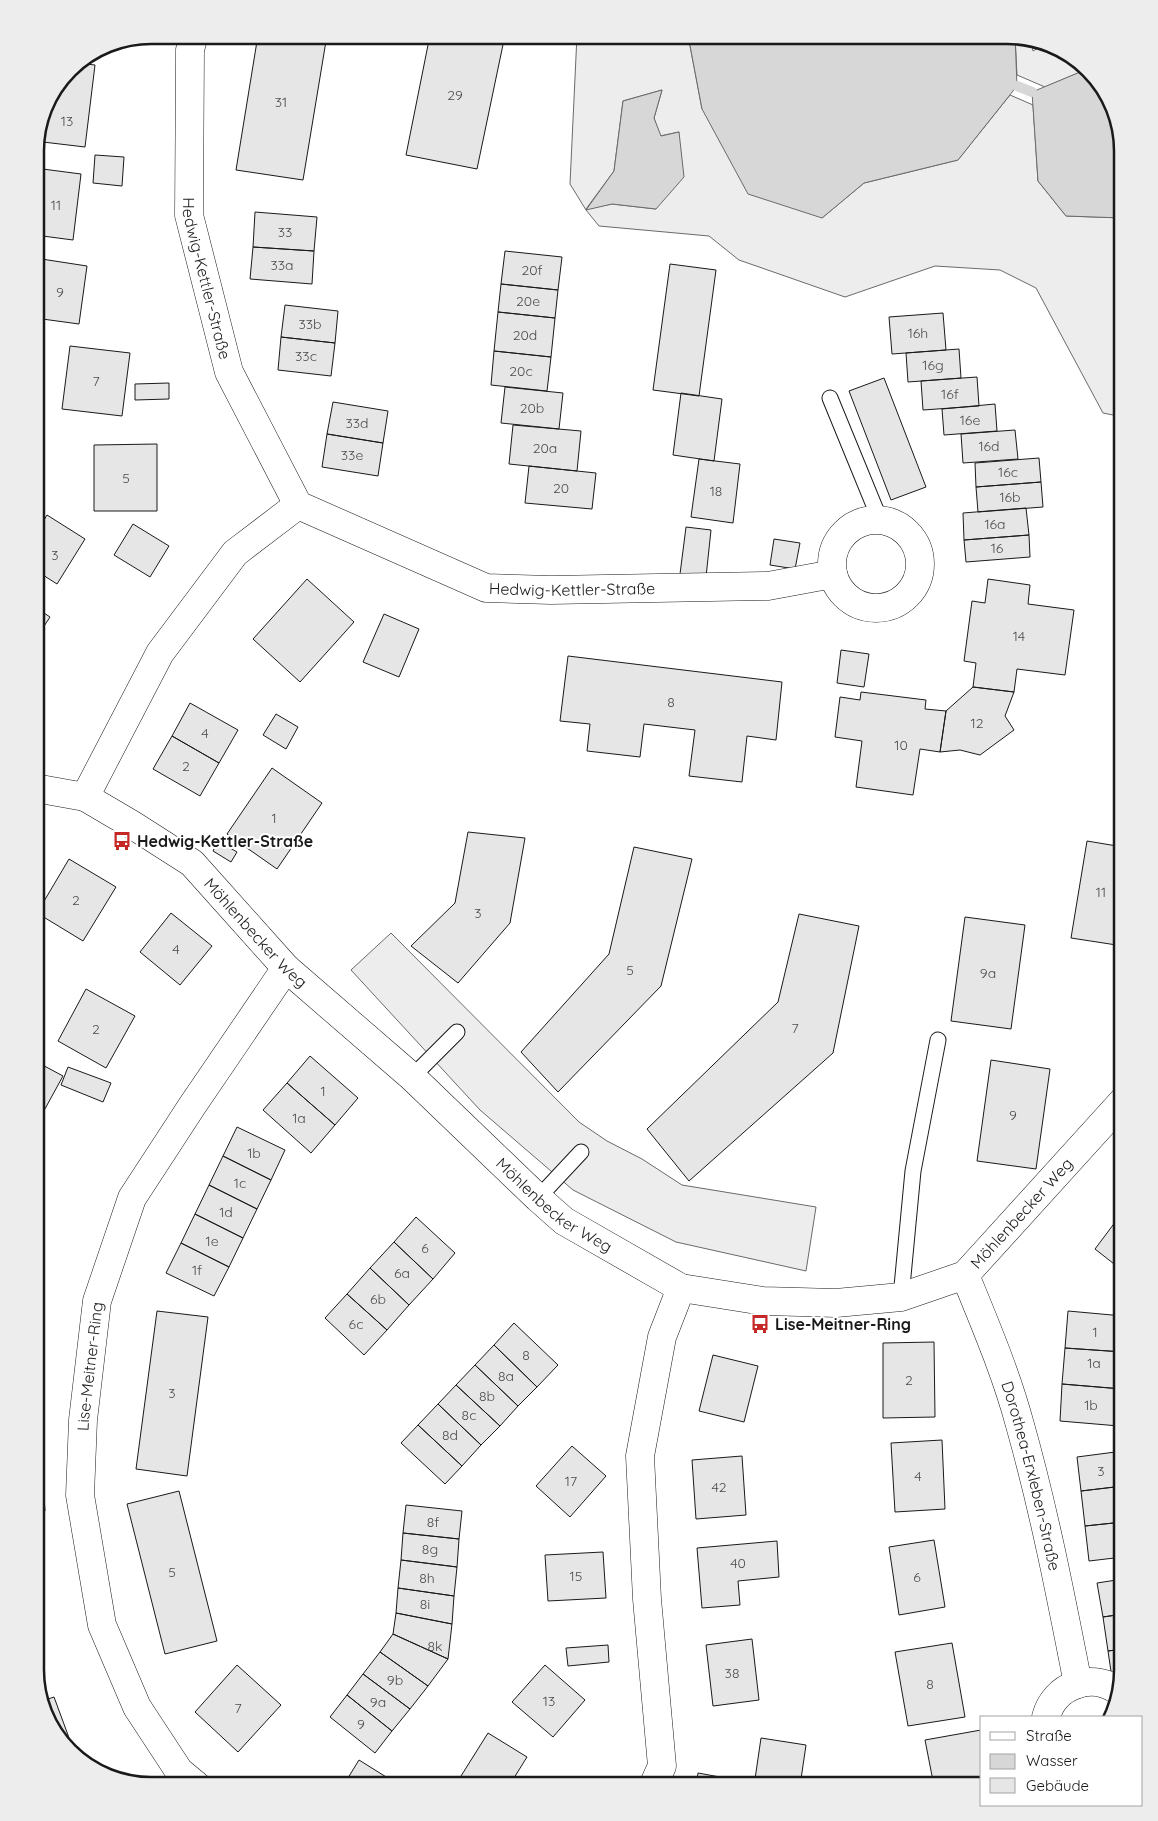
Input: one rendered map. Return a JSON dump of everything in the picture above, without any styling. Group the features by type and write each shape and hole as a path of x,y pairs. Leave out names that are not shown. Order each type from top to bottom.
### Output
{"street":[{"name":"Hedwig-Kettler-Straße","path":"192,44 190,50 189,215 229,372 298,505 486,588 551,590 768,586 832,574"},
{"path":"86,797 160,653 235,553 298,505"},
{"path":"880,520 893,523 905,531 914,542 919,555 920,570 915,585 906,597 893,605 878,608 863,607 849,600 839,588 832,574 832,560 835,547 842,535 853,526 866,521 880,520"},
{"name":"Möhlenbecker Weg","path":"44,790 86,797 192,863 286,968 412,1077 564,1221 681,1288 764,1301 836,1303 901,1296 965,1275 1114,1111"},
{"name":"Lise-Meitner-Ring","path":"187,1777 180,1771 137,1706 102,1625 80,1495 83,1420 98,1301 132,1198 286,968"},
{"name":"Dorothea-Erxleben-Straße","path":"965,1275 995,1348 1020,1423 1051,1544 1078,1684"},
{"path":"657,1777 662,1766 647,1599 640,1456 662,1337 681,1288"},
{"path":"1046,1716 1048,1709 1057,1697 1068,1687 1096,1681 1113,1687"}],"lane":[{"path":"830,398 880,520"},
{"path":"412,1077 457,1032"},
{"path":"901,1296 913,1171 938,1040"},
{"path":"538,1198 581,1152"}],"shaded area":[{"path":"577,44 690,44 702,109 822,218 864,183 958,160 1010,95 1033,105 1038,181 1066,216 1114,218 1114,415 1103,413 1036,288 1000,270 935,266 845,297 739,260 709,236 599,226 586,210 570,184","holes":["662,90 654,118 660,136 679,132 656,209 612,204 586,209 614,171 623,101"]},
{"path":"1015,44 1032,47 1033,51 1038,48 1042,49 1067,62 1080,72 1045,87 1017,75"},
{"path":"391,933 579,1122 607,1141 642,1159 682,1185 816,1207 806,1271 676,1242 573,1190 480,1110 351,970"}],"water":[{"path":"690,44 1015,44 1017,86 958,160 864,183 822,218 748,194 702,109"},
{"path":"1080,72 1096,91 1109,116 1113,137 1114,218 1066,216 1038,181 1032,92"},
{"path":"662,90 654,118 661,136 679,132 684,177 656,209 612,204 586,210 614,171 623,101"}],"building":[{"path":"257,44 326,44 303,180 236,170"},
{"path":"428,44 503,44 477,169 406,155"},
{"path":"88,64 95,65 85,147 44,142 47,123 58,97 70,80"},
{"path":"95,155 124,157 122,186 93,183"},
{"path":"44,169 81,174 73,240 44,236"},
{"path":"255,212 317,217 314,251 253,247"},
{"path":"253,247 314,251 312,284 250,279"},
{"path":"505,251 562,257 558,290 501,284"},
{"path":"44,259 87,266 79,324 44,319"},
{"path":"670,264 716,270 699,396 653,390"},
{"path":"501,284 558,290 555,318 498,312"},
{"path":"285,305 338,311 335,343 281,337"},
{"path":"498,312 555,318 551,357 494,351"},
{"path":"943,313 946,350 892,354 889,317"},
{"path":"281,337 335,343 331,376 278,370"},
{"path":"70,346 130,353 122,416 62,409"},
{"path":"959,349 961,378 908,382 906,353"},
{"path":"494,351 551,357 547,391 491,385"},
{"path":"977,377 979,406 923,410 921,381"},
{"path":"884,378 926,487 891,500 849,391"},
{"path":"169,383 169,399 135,400 135,384"},
{"path":"505,387 563,393 559,429 501,423"},
{"path":"681,393 722,399 714,461 673,455"},
{"path":"333,402 388,411 383,443 327,434"},
{"path":"995,404 997,431 944,435 942,409"},
{"path":"513,425 581,431 577,471 509,464"},
{"path":"1015,430 1018,459 963,463 961,434"},
{"path":"327,434 383,443 378,476 322,467"},
{"path":"157,444 157,511 94,511 94,445"},
{"path":"1039,458 1041,482 976,487 975,463"},
{"path":"699,459 740,464 733,523 691,517"},
{"path":"529,466 596,473 592,509 525,503"},
{"path":"1041,482 1043,507 978,512 976,487"},
{"path":"1026,508 1029,535 964,540 963,513"},
{"path":"47,515 85,539 57,584 44,576 44,520"},
{"path":"133,524 169,546 150,577 114,555"},
{"path":"686,527 711,530 706,577 680,574"},
{"path":"1029,535 1030,557 966,562 964,540"},
{"path":"774,539 800,543 795,569 770,565"},
{"path":"307,579 354,622 300,682 253,639"},
{"path":"988,579 1030,585 1028,604 1074,610 1065,675 1017,669 1014,692 973,687 976,663 964,661 972,601 985,603"},
{"path":"44,613 50,617 44,626"},
{"path":"384,614 419,629 399,677 363,662"},
{"path":"841,650 869,654 864,687 837,683"},
{"path":"568,656 782,682 776,740 747,736 742,782 689,776 695,730 644,724 640,757 587,751 590,724 560,721"},
{"path":"973,687 1014,692 1005,716 1014,730 980,755 960,750 940,752 946,711"},
{"path":"861,692 926,700 925,709 946,711 940,752 920,749 913,795 856,787 862,741 835,737 840,697 860,700"},
{"path":"190,703 238,730 219,763 172,736"},
{"path":"276,714 298,727 286,749 263,735"},
{"path":"172,736 219,763 200,796 153,769"},
{"path":"272,768 322,803 277,869 227,834"},
{"path":"468,832 525,838 510,923 458,983 411,946 455,903"},
{"path":"218,841 237,852 231,862 213,851"},
{"path":"1087,841 1114,846 1114,945 1071,938"},
{"path":"634,847 692,859 661,986 558,1092 521,1052 609,954"},
{"path":"69,859 116,887 83,941 44,917 44,901"},
{"path":"171,913 212,946 180,985 140,952"},
{"path":"799,914 859,926 833,1053 689,1181 647,1129 778,1002"},
{"path":"965,917 1025,925 1011,1029 951,1021"},
{"path":"86,989 135,1016 106,1068 58,1041"},
{"path":"310,1056 358,1098 335,1125 287,1083"},
{"path":"991,1060 1050,1069 1036,1169 977,1161"},
{"path":"44,1066 63,1076 44,1111"},
{"path":"68,1067 111,1083 103,1102 61,1085"},
{"path":"287,1083 335,1125 311,1153 263,1110"},
{"path":"237,1127 285,1150 271,1180 223,1156"},
{"path":"223,1156 271,1180 257,1209 209,1185"},
{"path":"209,1185 257,1209 243,1238 195,1214"},
{"path":"195,1214 243,1238 229,1267 181,1243"},
{"path":"416,1217 455,1253 433,1279 394,1242"},
{"path":"1114,1224 1114,1264 1095,1249"},
{"path":"394,1242 433,1279 409,1305 370,1268"},
{"path":"181,1243 229,1267 214,1296 166,1273"},
{"path":"370,1268 409,1305 387,1330 347,1294"},
{"path":"347,1294 387,1330 364,1355 325,1318"},
{"path":"157,1311 208,1317 187,1476 136,1469"},
{"path":"1068,1311 1114,1315 1114,1351 1065,1348"},
{"path":"514,1323 558,1365 537,1387 494,1345"},
{"path":"934,1342 935,1417 883,1418 883,1343"},
{"path":"494,1345 537,1387 518,1406 475,1365"},
{"path":"1065,1348 1114,1351 1114,1388 1062,1384"},
{"path":"713,1355 758,1366 744,1422 699,1411"},
{"path":"475,1365 518,1406 500,1426 456,1385"},
{"path":"1062,1384 1114,1388 1114,1426 1060,1421"},
{"path":"456,1385 500,1426 481,1445 438,1404"},
{"path":"438,1404 481,1445 462,1466 418,1425"},
{"path":"418,1425 462,1466 445,1484 401,1443"},
{"path":"942,1440 945,1509 895,1512 891,1443"},
{"path":"572,1446 606,1476 570,1517 536,1486"},
{"path":"1114,1452 1114,1487 1081,1491 1077,1457"},
{"path":"742,1456 746,1515 696,1519 692,1460"},
{"path":"1114,1487 1114,1523 1085,1526 1081,1491"},
{"path":"179,1491 217,1641 165,1654 127,1504"},
{"path":"406,1505 462,1511 459,1539 403,1533"},
{"path":"1114,1523 1114,1558 1089,1561 1085,1526"},
{"path":"403,1533 459,1539 457,1567 401,1560"},
{"path":"934,1540 945,1607 899,1615 889,1547"},
{"path":"777,1541 779,1577 738,1581 740,1605 702,1608 697,1548"},
{"path":"603,1552 606,1598 548,1601 545,1555"},
{"path":"401,1560 457,1567 454,1596 398,1588"},
{"path":"1114,1580 1114,1615 1103,1617 1097,1583"},
{"path":"398,1588 454,1596 452,1624 396,1613"},
{"path":"396,1613 452,1624 448,1659 393,1634"},
{"path":"1114,1615 1114,1650 1108,1651 1103,1617"},
{"path":"393,1634 448,1659 428,1686 380,1652"},
{"path":"752,1639 759,1700 713,1706 706,1645"},
{"path":"952,1643 965,1717 908,1726 895,1652"},
{"path":"608,1645 609,1662 568,1666 566,1648"},
{"path":"1114,1650 1113,1685 1108,1651"},
{"path":"380,1652 428,1686 410,1709 363,1674"},
{"path":"237,1665 281,1705 238,1752 195,1712"},
{"path":"545,1665 585,1700 553,1737 512,1702"},
{"path":"363,1674 410,1709 392,1731 347,1695"},
{"path":"347,1695 392,1731 375,1753 330,1717"},
{"path":"54,1697 70,1741 55,1718 48,1699"},
{"path":"980,1730 980,1777 932,1777 925,1740"},
{"path":"488,1733 527,1757 515,1777 460,1777"},
{"path":"761,1738 806,1745 801,1777 755,1777"},
{"path":"359,1760 386,1777 349,1777"},
{"path":"698,1773 720,1777 697,1777"}],"waterway":[{"path":"1017,86 1032,92"}],"place":[{"name":"Hedwig-Kettler-Straße","path":"122,841"},
{"name":"Lise-Meitner-Ring","path":"760,1324"}]}
